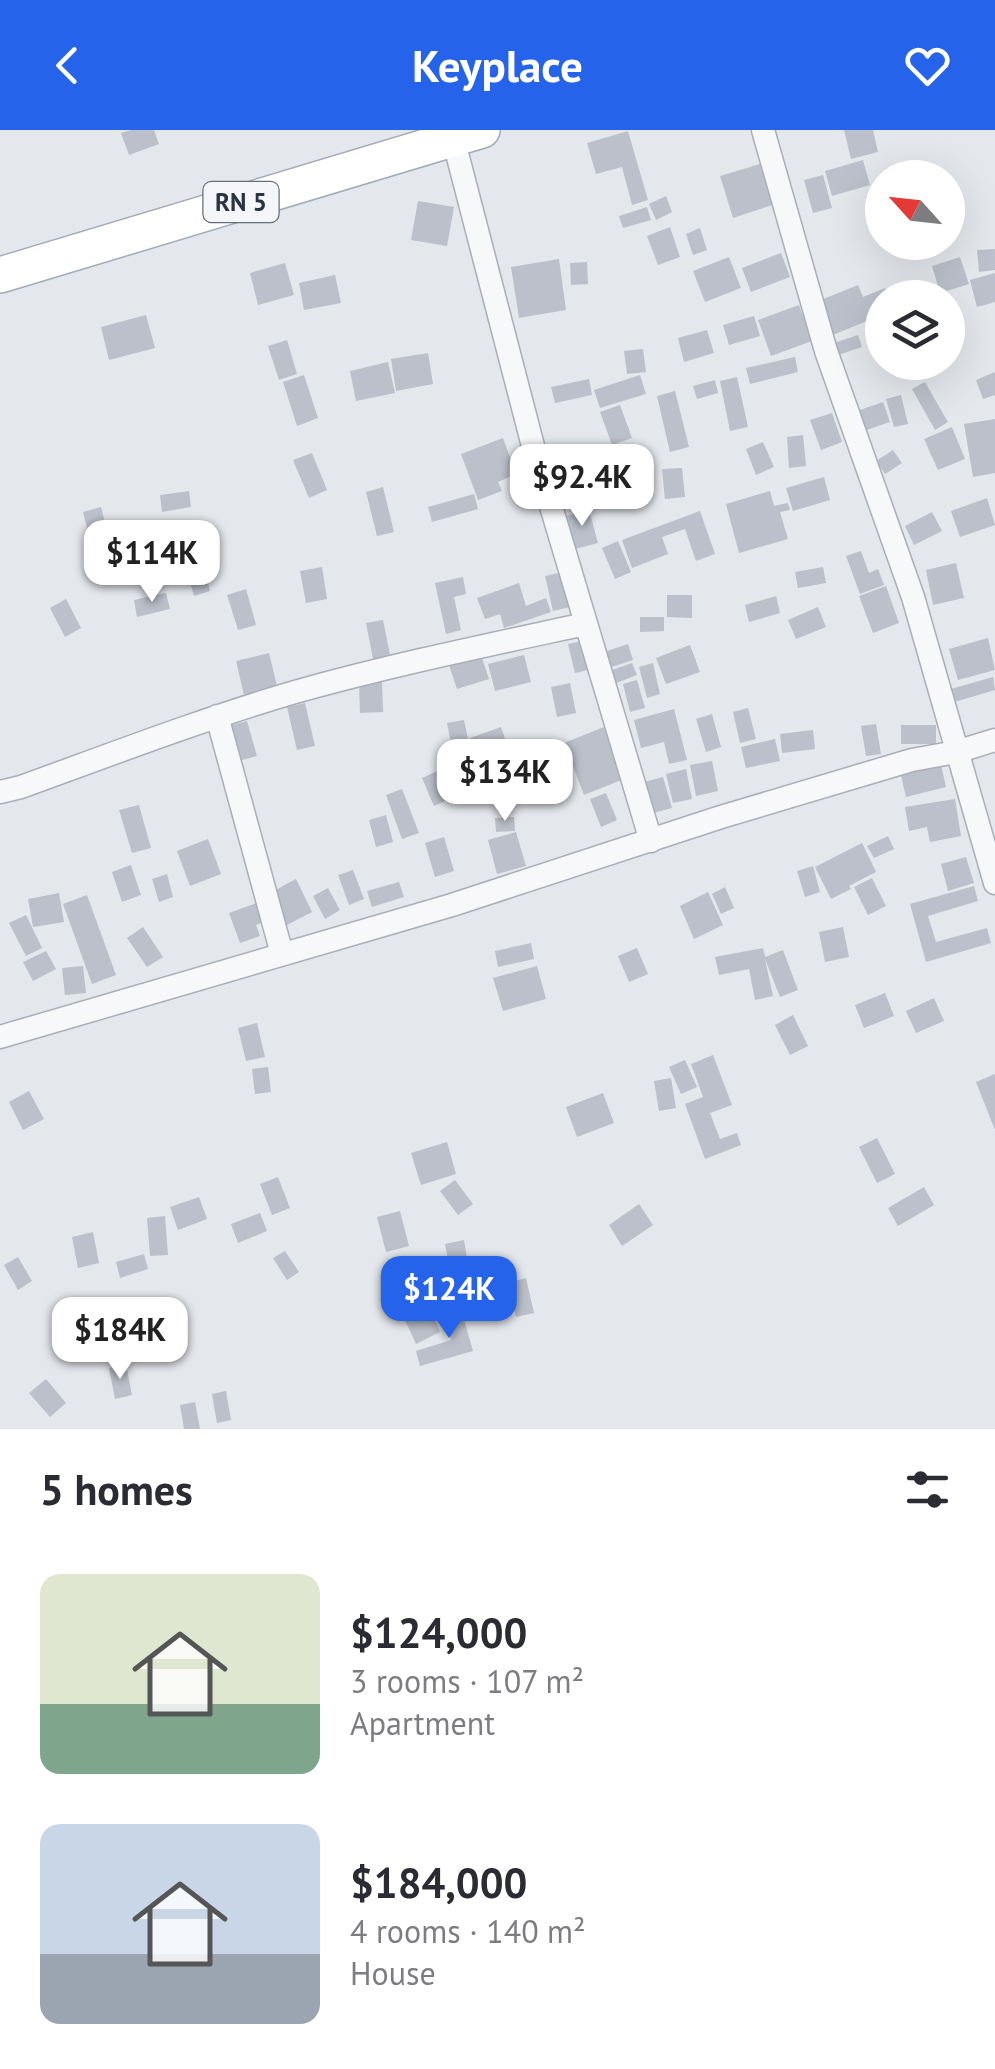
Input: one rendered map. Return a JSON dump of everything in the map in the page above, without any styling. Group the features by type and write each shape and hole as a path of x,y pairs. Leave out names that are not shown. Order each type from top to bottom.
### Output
{"main road":[{"name":"RN 5","path":"0,275 468,134"}],"street":[{"path":"763,130 826,352 913,597 995,883"},
{"path":"468,134 532,446 651,841"},
{"path":"0,792 217,716 299,692 585,624"},
{"path":"217,716 282,954"},
{"path":"0,1037 452,905 721,817 912,760 995,740"}],"building":[{"path":"154,130 159,144 129,155 121,133"},
{"path":"844,130 873,130 878,152 851,159"},
{"path":"628,131 648,200 632,205 622,167 596,174 587,143"},
{"path":"863,160 865,186 832,196 825,171"},
{"path":"760,164 772,205 733,218 720,176"},
{"path":"823,175 832,208 813,213 804,180"},
{"path":"666,196 672,212 656,220 649,204"},
{"path":"418,201 454,207 447,246 411,240"},
{"path":"647,207 651,220 623,228 619,216"},
{"path":"670,227 680,257 658,265 647,236"},
{"path":"700,228 707,250 693,255 686,234"},
{"path":"995,249 995,270 979,272 977,250"},
{"path":"781,253 790,277 751,292 742,268"},
{"path":"729,257 741,288 705,302 693,271"},
{"path":"559,259 566,310 519,318 511,267"},
{"path":"961,260 969,284 965,285 965,280 936,280 932,266"},
{"path":"587,262 588,284 571,285 570,263"},
{"path":"285,263 294,295 258,305 250,273"},
{"path":"995,273 995,302 977,307 970,280"},
{"path":"335,275 341,303 304,310 299,283"},
{"path":"858,285 865,296 865,322 830,336 816,302"},
{"path":"799,305 812,341 771,356 758,320"},
{"path":"146,315 155,348 109,360 101,327"},
{"path":"754,316 760,336 729,345 723,325"},
{"path":"707,330 714,353 684,362 678,338"},
{"path":"858,335 862,347 835,356 831,344"},
{"path":"287,340 297,374 279,380 268,346"},
{"path":"643,349 646,372 627,374 624,351"},
{"path":"428,353 433,384 396,391 391,359"},
{"path":"795,357 798,372 750,384 746,368"},
{"path":"388,362 395,393 356,401 350,371"},
{"path":"995,372 995,395 983,399 976,380"},
{"path":"304,375 318,418 297,426 283,382"},
{"path":"640,375 646,394 600,408 594,390"},
{"path":"737,377 748,427 730,431 720,381"},
{"path":"589,379 592,395 555,403 551,387"},
{"path":"715,380 718,393 697,399 693,386"},
{"path":"925,382 948,422 935,430 912,389"},
{"path":"675,391 689,447 670,452 657,396"},
{"path":"901,395 908,424 894,427 886,399"},
{"path":"883,402 890,422 858,433 851,413"},
{"path":"620,405 632,438 612,445 600,412"},
{"path":"832,413 842,442 821,450 810,420"},
{"path":"995,419 995,473 973,477 964,424"},
{"path":"952,427 965,459 938,470 924,439"},
{"path":"803,435 806,466 789,468 787,437"},
{"path":"503,438 516,474 498,482 502,491 478,500 461,454"},
{"path":"763,442 774,467 756,475 746,449"},
{"path":"893,450 902,463 885,474 876,461"},
{"path":"312,453 327,490 309,498 293,460"},
{"path":"682,468 685,497 665,499 662,469"},
{"path":"824,477 830,500 793,511 786,488"},
{"path":"383,487 394,532 377,536 366,492"},
{"path":"189,491 191,507 162,512 160,495"},
{"path":"770,491 774,506 788,503 790,510 780,512 788,539 739,553 726,504"},
{"path":"474,494 478,509 432,522 428,507"},
{"path":"987,498 995,525 960,537 951,511"},
{"path":"101,507 109,538 91,543 83,512"},
{"path":"589,510 598,543 575,549 566,516"},
{"path":"700,511 715,554 696,561 685,529 662,537 668,554 632,568 622,540"},
{"path":"932,512 942,531 914,545 905,526"},
{"path":"192,521 198,550 176,554 170,526"},
{"path":"618,541 631,572 615,579 602,548"},
{"path":"861,551 869,573 878,569 884,585 860,594 846,556"},
{"path":"956,563 964,598 933,605 926,570"},
{"path":"203,564 210,591 194,596 186,569"},
{"path":"322,567 327,599 306,603 300,571"},
{"path":"823,567 826,583 798,588 795,572"},
{"path":"563,572 570,607 553,611 545,576"},
{"path":"463,577 466,594 454,597 461,630 446,634 435,583"},
{"path":"519,583 526,606 546,598 551,612 504,628 500,614 485,619 477,598"},
{"path":"886,586 899,623 873,633 859,596"},
{"path":"246,589 256,625 238,630 227,595"},
{"path":"166,593 170,609 137,617 134,600"},
{"path":"667,595 692,595 692,618 667,617"},
{"path":"776,596 780,613 749,622 745,605"},
{"path":"66,599 81,628 65,637 50,608"},
{"path":"818,607 826,627 796,639 788,620"},
{"path":"640,617 664,617 664,631 640,632"},
{"path":"383,620 390,655 373,659 366,623"},
{"path":"988,638 995,670 958,680 949,649"},
{"path":"586,640 593,669 575,673 568,644"},
{"path":"628,644 633,660 606,669 601,653"},
{"path":"690,645 700,672 666,684 656,658"},
{"path":"269,653 277,686 244,695 236,661"},
{"path":"481,655 489,679 457,689 449,665"},
{"path":"524,655 531,682 495,691 488,664"},
{"path":"632,663 637,675 609,686 604,673"},
{"path":"653,663 660,694 647,698 639,667"},
{"path":"993,677 995,690 951,703 947,690"},
{"path":"637,680 645,708 630,712 623,684"},
{"path":"382,681 383,712 360,713 359,682"},
{"path":"570,683 576,713 557,717 551,687"},
{"path":"305,703 315,746 297,750 287,707"},
{"path":"748,708 756,739 740,743 733,712"},
{"path":"674,709 687,760 669,764 664,742 641,748 634,720"},
{"path":"712,714 721,747 706,752 696,719"},
{"path":"464,720 473,764 456,767 447,723"},
{"path":"247,721 257,756 234,762 224,727"},
{"path":"876,724 881,754 866,756 861,726"},
{"path":"901,725 936,725 936,744 901,744"},
{"path":"501,727 510,753 478,764 470,738"},
{"path":"604,727 624,779 584,795 564,743"},
{"path":"813,730 815,749 782,753 780,734"},
{"path":"775,739 780,761 746,768 741,747"},
{"path":"940,760 946,787 906,797 900,771"},
{"path":"712,761 718,791 696,796 690,765"},
{"path":"446,767 458,795 434,806 422,778"},
{"path":"686,769 692,799 673,803 666,774"},
{"path":"663,777 672,808 653,813 644,782"},
{"path":"402,789 419,833 402,839 386,795"},
{"path":"606,793 617,820 601,827 590,799"},
{"path":"955,799 961,836 930,842 927,827 909,831 905,807"},
{"path":"139,805 151,848 132,853 119,810"},
{"path":"386,815 393,842 376,847 369,820"},
{"path":"514,817 515,831 496,832 495,818"},
{"path":"516,832 526,866 497,874 488,840"},
{"path":"888,836 894,849 874,858 867,846"},
{"path":"444,837 454,871 435,877 425,843"},
{"path":"208,839 221,874 190,886 177,851"},
{"path":"862,843 876,872 831,899 815,867"},
{"path":"966,857 974,883 948,891 941,864"},
{"path":"131,865 141,895 122,902 112,872"},
{"path":"813,866 820,892 805,897 797,871"},
{"path":"353,870 364,899 349,905 338,875"},
{"path":"167,874 173,897 159,902 152,879"},
{"path":"872,878 886,906 868,915 854,887"},
{"path":"296,879 312,912 285,926 268,894"},
{"path":"399,882 404,897 372,907 367,891"},
{"path":"974,886 978,901 928,916 936,942 987,928 991,943 926,962 910,904"},
{"path":"725,887 734,908 721,914 712,894"},
{"path":"328,888 340,910 325,919 313,896"},
{"path":"708,892 723,925 694,939 680,906"},
{"path":"59,893 64,922 33,927 28,899"},
{"path":"87,895 116,975 92,984 63,904"},
{"path":"257,903 263,922 256,925 260,936 240,943 229,913"},
{"path":"26,915 42,948 26,956 9,923"},
{"path":"143,927 163,957 147,967 127,938"},
{"path":"843,927 849,957 825,962 819,932"},
{"path":"531,943 534,959 498,967 495,951"},
{"path":"637,948 648,974 629,982 618,956"},
{"path":"763,948 765,957 783,950 798,990 780,997 765,959 773,996 755,1000 749,969 719,975 715,957"},
{"path":"46,951 56,969 33,981 23,962"},
{"path":"83,966 86,993 65,995 62,968"},
{"path":"537,966 546,999 503,1011 493,978"},
{"path":"885,993 894,1016 864,1028 855,1005"},
{"path":"934,998 944,1021 916,1033 906,1011"},
{"path":"793,1015 808,1046 790,1055 775,1025"},
{"path":"257,1023 265,1057 246,1061 238,1028"},
{"path":"713,1055 732,1105 710,1113 720,1139 737,1133 741,1145 705,1159 685,1104 703,1097 691,1064"},
{"path":"685,1060 697,1087 681,1094 669,1067"},
{"path":"268,1067 271,1092 255,1094 252,1069"},
{"path":"995,1074 995,1130 976,1082"},
{"path":"671,1078 676,1108 659,1111 654,1081"},
{"path":"29,1091 44,1119 23,1130 9,1102"},
{"path":"603,1093 614,1123 577,1137 566,1107"},
{"path":"877,1138 895,1174 877,1183 859,1147"},
{"path":"447,1142 456,1174 421,1185 411,1153"},
{"path":"278,1177 290,1208 272,1215 260,1184"},
{"path":"455,1180 473,1204 458,1215 440,1191"},
{"path":"924,1187 934,1205 898,1226 888,1208"},
{"path":"199,1197 207,1219 178,1230 170,1207"},
{"path":"639,1204 653,1225 622,1246 609,1225"},
{"path":"400,1211 409,1246 386,1252 377,1217"},
{"path":"260,1213 267,1231 238,1243 231,1224"},
{"path":"165,1216 168,1255 150,1256 147,1218"},
{"path":"93,1232 99,1263 78,1268 72,1237"},
{"path":"464,1240 469,1270 451,1274 445,1244"},
{"path":"285,1251 299,1272 287,1280 273,1258"},
{"path":"144,1254 148,1269 120,1278 116,1262"},
{"path":"18,1257 32,1281 18,1290 4,1265"},
{"path":"418,1274 427,1306 404,1313 395,1281"},
{"path":"526,1278 534,1313 516,1317 508,1283"},
{"path":"429,1307 440,1332 416,1344 404,1318"},
{"path":"461,1309 473,1351 420,1366 416,1351 451,1340 444,1314"},
{"path":"126,1364 132,1395 115,1399 109,1368"},
{"path":"46,1379 66,1403 50,1417 29,1393"},
{"path":"226,1391 231,1420 217,1423 212,1394"},
{"path":"195,1402 200,1429 184,1429 180,1405"}]}
